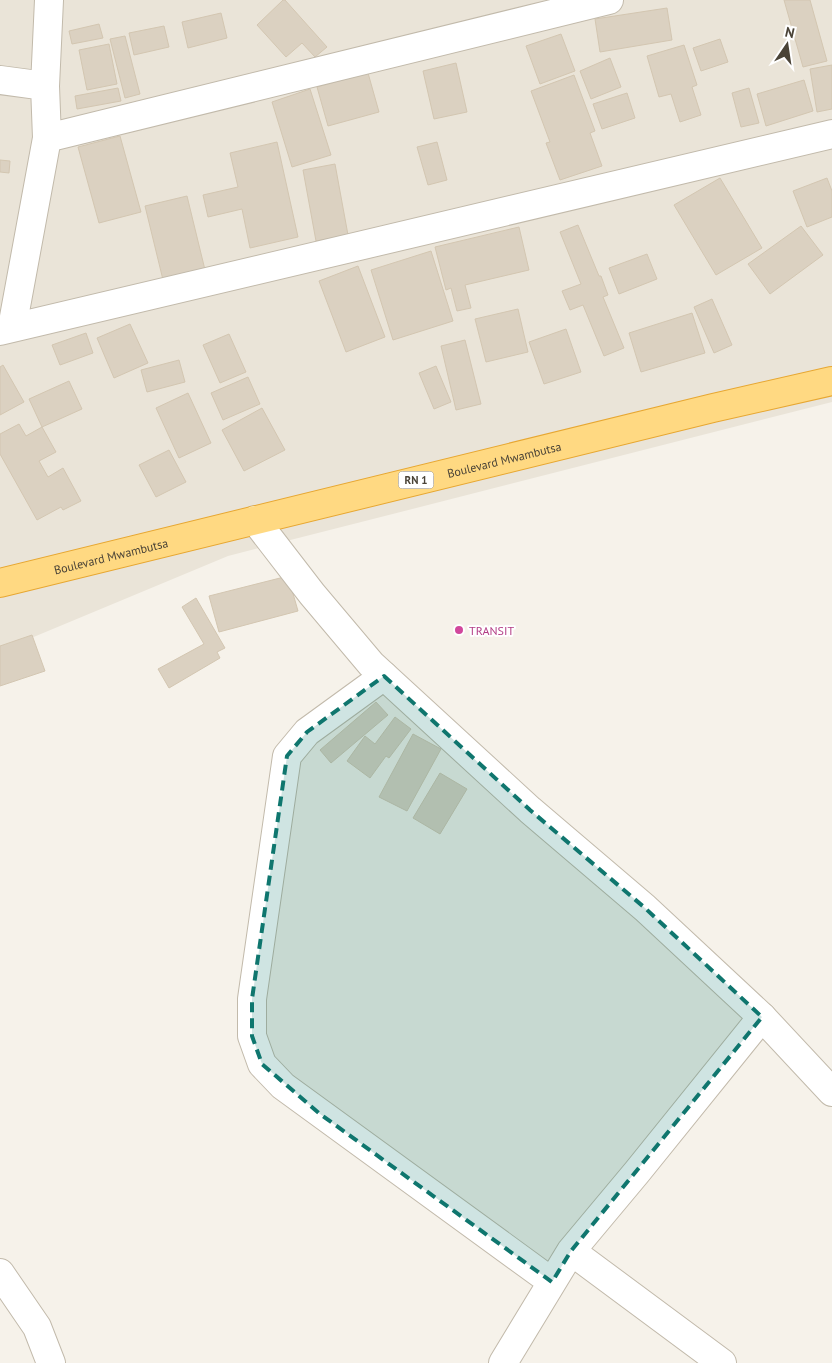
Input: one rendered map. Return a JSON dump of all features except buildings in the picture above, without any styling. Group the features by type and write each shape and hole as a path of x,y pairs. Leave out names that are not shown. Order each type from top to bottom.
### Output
{"highway":[{"name":"Boulevard Mwambutsa","path":"0,583 704,410 832,381"}],"street":[{"path":"49,0 45,86 47,138 6,330 832,134"},
{"path":"47,138 608,0"},
{"path":"0,80 45,86"},
{"path":"255,520 312,594 371,664 530,810 645,908 762,1017 832,1092"},
{"path":"384,676 307,732 287,756 252,999 252,1036 262,1064 284,1086 552,1282"},
{"path":"503,1363 571,1251 762,1017"},
{"path":"571,1251 722,1363"},
{"path":"0,1273 37,1327 51,1363"}],"highlighted area":[{"path":"384,676 530,810 645,908 762,1017 571,1251 552,1282 320,1114 262,1064 252,1036 252,999 287,756 307,732"}],"shaded area":[{"path":"0,0 832,0 832,402 228,556 0,651"}],"place":[{"name":"TRANSIT","path":"459,630"}]}
